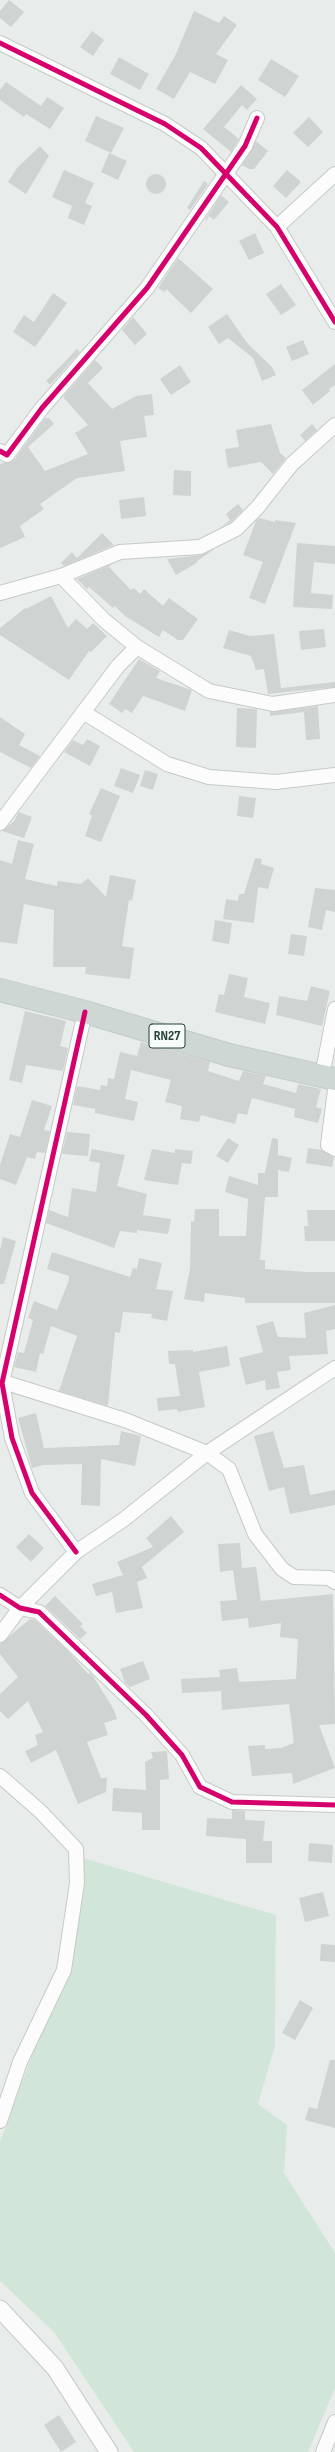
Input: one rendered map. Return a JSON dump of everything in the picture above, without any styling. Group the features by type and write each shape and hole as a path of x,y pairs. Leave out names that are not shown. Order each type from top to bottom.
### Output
{"main road":[{"name":"RN27","path":"0,990 85,1012 229,1055 331,1081"}],"street":[{"path":"0,43 165,124 201,148 277,227 335,322"},
{"path":"0,451 6,455 42,408 146,288 245,146 257,118"},
{"path":"277,227 335,174"},
{"path":"0,594 61,576 120,552 200,547 236,529 257,508 292,464 335,425"},
{"path":"61,576 104,620 137,647 209,691 272,704 335,695"},
{"path":"0,823 118,666 137,647"},
{"path":"83,712 167,764 209,777 276,782 335,776"},
{"path":"335,1009 328,1145 335,1149"},
{"path":"76,1552 32,1493 12,1438 1,1382 85,1012"},
{"path":"0,1635 20,1608 76,1552 123,1520 207,1453 335,1368"},
{"path":"1,1382 125,1420 207,1453 229,1469 255,1534 282,1569 294,1576 329,1578 335,1582"},
{"path":"0,1595 20,1608 39,1612 146,1715 182,1755 200,1787 232,1802 335,1805"},
{"path":"0,1776 40,1811 76,1849 78,1883 64,1970 20,2062 0,2121"},
{"path":"0,2309 54,2368 110,2452"},
{"path":"322,2452 335,2422"}],"green space":[{"path":"83,1858 276,1915 275,2046 258,2104 287,2125 284,2173 335,2253 335,2388 308,2452 134,2452 54,2332 0,2281 0,2142 65,1966"}],"building":[{"path":"9,0 24,12 11,27 0,18 0,11"},
{"path":"194,11 219,23 224,16 237,25 216,54 228,60 215,84 190,72 174,99 156,89 175,56"},
{"path":"92,31 104,40 93,56 80,47"},
{"path":"119,57 149,74 140,90 110,74"},
{"path":"271,59 299,76 285,97 258,80"},
{"path":"6,82 41,106 47,97 64,108 50,129 26,114 24,117 0,100 0,90"},
{"path":"241,85 257,99 247,110 242,105 224,127 239,139 231,152 203,129"},
{"path":"96,116 124,128 111,153 85,141"},
{"path":"309,117 323,132 308,147 293,133"},
{"path":"256,141 268,151 254,169 249,169 242,165"},
{"path":"40,146 49,156 26,194 8,182 17,168"},
{"path":"109,153 127,161 118,180 101,172"},
{"path":"64,170 94,183 85,203 92,206 84,225 68,218 72,206 52,197"},
{"path":"287,170 301,182 286,198 273,186"},
{"path":"156,174 163,177 166,184 163,191 156,194 149,191 146,184 149,177"},
{"path":"204,181 208,184 190,210 187,208"},
{"path":"221,195 229,202 214,220 209,216 206,221 205,220"},
{"path":"255,233 264,253 249,260 239,241"},
{"path":"178,258 213,289 191,313 166,289 165,292 158,288"},
{"path":"281,284 296,305 281,315 266,294"},
{"path":"53,293 67,303 35,347 13,332 24,315 34,322"},
{"path":"227,314 248,344 272,367 276,375 262,381 253,358 228,338 219,344 208,327"},
{"path":"133,317 147,334 135,345 122,330"},
{"path":"303,340 309,354 292,361 286,347"},
{"path":"77,349 80,352 50,385 46,381"},
{"path":"95,360 103,368 88,383 112,409 136,396 152,394 154,415 144,416 147,437 120,441 125,471 77,478 40,504 44,509 20,526 25,537 0,548 0,464 14,460 45,418 49,418 54,424 28,447 45,471 88,454 75,433 88,425 63,397"},
{"path":"335,364 335,385 313,405 302,390"},
{"path":"180,365 191,382 171,395 160,379"},
{"path":"271,424 280,453 286,458 273,474 261,462 228,468 225,449 239,447 236,430"},
{"path":"312,424 317,430 305,441 300,435"},
{"path":"174,470 191,471 191,496 173,495"},
{"path":"144,497 146,516 121,519 119,500"},
{"path":"238,504 243,510 231,522 221,527 230,520 226,514"},
{"path":"259,518 275,522 275,520 296,523 265,604 249,598 263,562 243,555 256,521"},
{"path":"102,533 114,545 64,566 61,563 72,552 77,558"},
{"path":"297,543 335,546 335,564 314,562 311,593 333,595 332,609 293,607"},
{"path":"215,549 197,561 198,562 176,575 167,559 201,555"},
{"path":"112,564 109,567 131,590 134,588 140,594 144,589 163,606 169,598 198,619 183,640 178,640 163,630 159,637 125,616 115,606 113,608 89,587 87,589 77,579"},
{"path":"51,596 68,628 76,619 87,629 93,623 107,636 91,652 89,651 69,680 0,635 0,628 25,608 26,609"},
{"path":"324,629 326,647 301,650 299,631"},
{"path":"229,630 250,636 274,634 281,688 335,682 335,687 268,694 264,669 256,670 251,656 223,648"},
{"path":"139,659 160,671 156,678 192,690 185,711 143,696 132,713 125,709 122,713 109,704"},
{"path":"318,706 320,739 306,740 304,712 270,716 270,712"},
{"path":"237,708 257,709 256,748 236,747"},
{"path":"0,717 25,734 19,745 40,756 31,768 0,752"},
{"path":"87,739 100,746 90,766 64,752 73,740 83,745"},
{"path":"121,768 140,775 133,793 114,786"},
{"path":"145,770 158,774 153,790 140,786"},
{"path":"101,788 120,796 101,842 85,836 92,816 89,814"},
{"path":"239,796 256,798 253,818 237,816"},
{"path":"19,812 32,817 24,838 2,831 14,821"},
{"path":"18,840 34,844 25,879 57,886 58,881 81,884 88,878 106,897 110,875 136,880 132,901 129,900 122,946 134,948 130,979 85,974 86,967 53,967 54,910 24,904 17,944 0,942 0,860 12,864"},
{"path":"255,858 262,859 261,864 274,868 268,889 258,887 254,923 223,919 226,899 238,901 239,894 244,894"},
{"path":"315,888 335,890 335,912 326,910 322,930 308,927"},
{"path":"215,920 232,923 229,944 212,941"},
{"path":"291,934 307,936 304,956 288,954"},
{"path":"229,974 248,978 244,997 270,1003 265,1024 215,1012 219,994 224,995"},
{"path":"311,986 330,991 322,1026 276,1015 279,996 307,1001"},
{"path":"25,1011 66,1021 60,1046 68,1048 63,1071 26,1065 22,1083 9,1080"},
{"path":"141,1042 210,1062 208,1071 239,1081 243,1071 266,1076 263,1084 296,1093 298,1084 321,1089 316,1107 322,1109 318,1123 294,1117 295,1109 252,1098 247,1115 238,1113 235,1124 201,1115 199,1122 180,1119 182,1106 165,1102 171,1080 131,1070 125,1099 138,1102 134,1121 95,1113 95,1109 73,1105 77,1086 100,1090 101,1085 107,1086 108,1078 114,1079 120,1052 137,1056"},
{"path":"32,1100 52,1106 44,1130 50,1131 45,1153 37,1152 35,1159 27,1157 16,1185 0,1179 0,1165 10,1134 20,1137"},
{"path":"67,1132 90,1134 88,1156 62,1154"},
{"path":"228,1138 239,1145 228,1163 216,1156"},
{"path":"272,1138 278,1139 278,1155 292,1158 289,1172 278,1170 278,1197 265,1197 260,1260 265,1260 265,1269 335,1272 335,1303 245,1303 245,1298 205,1293 204,1302 184,1299 190,1269 191,1221 194,1222 195,1209 219,1209 219,1236 246,1236 248,1199 225,1192 229,1176 258,1185 258,1173 265,1173"},
{"path":"308,1148 322,1150 334,1157 332,1167 306,1163"},
{"path":"92,1149 125,1155 117,1186 147,1194 143,1215 171,1219 168,1234 137,1230 137,1233 120,1231 114,1248 46,1223 49,1210 68,1217 72,1188 96,1192 100,1163 89,1161"},
{"path":"152,1149 175,1153 175,1149 193,1151 191,1164 182,1163 178,1185 144,1180"},
{"path":"307,1210 335,1210 335,1241 305,1241 304,1226 308,1226"},
{"path":"3,1237 16,1241 4,1284 0,1284 0,1250"},
{"path":"52,1252 130,1277 133,1268 137,1269 139,1258 162,1263 156,1289 173,1291 167,1321 151,1318 152,1314 123,1312 120,1333 115,1332 108,1406 59,1391 77,1336 51,1326 43,1354 40,1353 36,1372 14,1367 18,1352 24,1353 33,1320 28,1318 34,1301 57,1310 69,1280 69,1276 47,1269"},
{"path":"335,1305 335,1329 326,1331 328,1354 289,1356 291,1370 277,1372 280,1388 266,1390 265,1380 246,1385 239,1358 263,1352 256,1326 273,1321 278,1337 306,1338 304,1313"},
{"path":"227,1346 230,1366 199,1372 205,1407 178,1412 177,1409 158,1411 157,1398 180,1396 175,1364 169,1364 168,1351 193,1350 193,1352"},
{"path":"36,1413 44,1448 119,1445 121,1431 141,1436 135,1466 101,1459 100,1506 81,1505 82,1464 44,1465 32,1468 18,1418"},
{"path":"273,1431 284,1468 304,1465 310,1495 335,1490 335,1505 290,1514 284,1487 269,1491 254,1436"},
{"path":"171,1516 184,1532 142,1567 147,1578 137,1582 143,1608 116,1613 112,1592 96,1596 92,1584 123,1575 117,1562 153,1547 146,1538"},
{"path":"29,1534 44,1548 31,1562 16,1547"},
{"path":"240,1543 242,1568 256,1567 261,1601 333,1594 335,1724 319,1725 335,1768 293,1784 292,1773 252,1776 248,1746 265,1745 265,1749 281,1748 294,1743 289,1704 222,1710 221,1691 182,1693 181,1679 220,1677 219,1670 237,1668 239,1682 296,1679 298,1639 280,1637 281,1623 249,1628 248,1618 222,1621 220,1601 237,1600 233,1570 220,1572 218,1544"},
{"path":"55,1596 83,1624 80,1626 87,1633 80,1639 45,1606"},
{"path":"30,1619 35,1620 68,1651 88,1674 90,1673 93,1676 114,1710 117,1719 104,1723 108,1735 87,1742 101,1778 107,1778 106,1792 78,1804 56,1750 31,1763 25,1751 38,1745 35,1735 43,1732 28,1701 8,1719 0,1711 0,1694 18,1677 0,1654 0,1644"},
{"path":"143,1661 150,1679 130,1687 125,1683 120,1669"},
{"path":"167,1751 169,1779 160,1780 160,1830 142,1830 142,1813 112,1811 113,1788 146,1790 145,1762 153,1758 151,1752"},
{"path":"232,1810 245,1811 245,1820 265,1821 263,1841 272,1841 272,1863 246,1863 246,1839 206,1836 207,1818 232,1819"},
{"path":"309,1843 333,1845 332,1863 308,1861"},
{"path":"323,1892 329,1916 305,1922 299,1898"},
{"path":"321,1944 335,1945 335,1962 320,1961"},
{"path":"300,2000 313,2008 295,2040 282,2033"},
{"path":"330,2060 335,2060 335,2128 305,2120 309,2107 317,2109"},
{"path":"59,2415 76,2442 61,2452 44,2425"}],"cycle path":[{"path":"0,43 165,124 201,148 277,227 335,322"},
{"path":"0,451 7,455 42,408 147,288 245,146 257,118"},
{"path":"76,1552 32,1493 12,1438 2,1383 85,1012"},
{"path":"0,1595 20,1608 39,1612 146,1715 182,1755 200,1787 232,1802 335,1805"}]}
